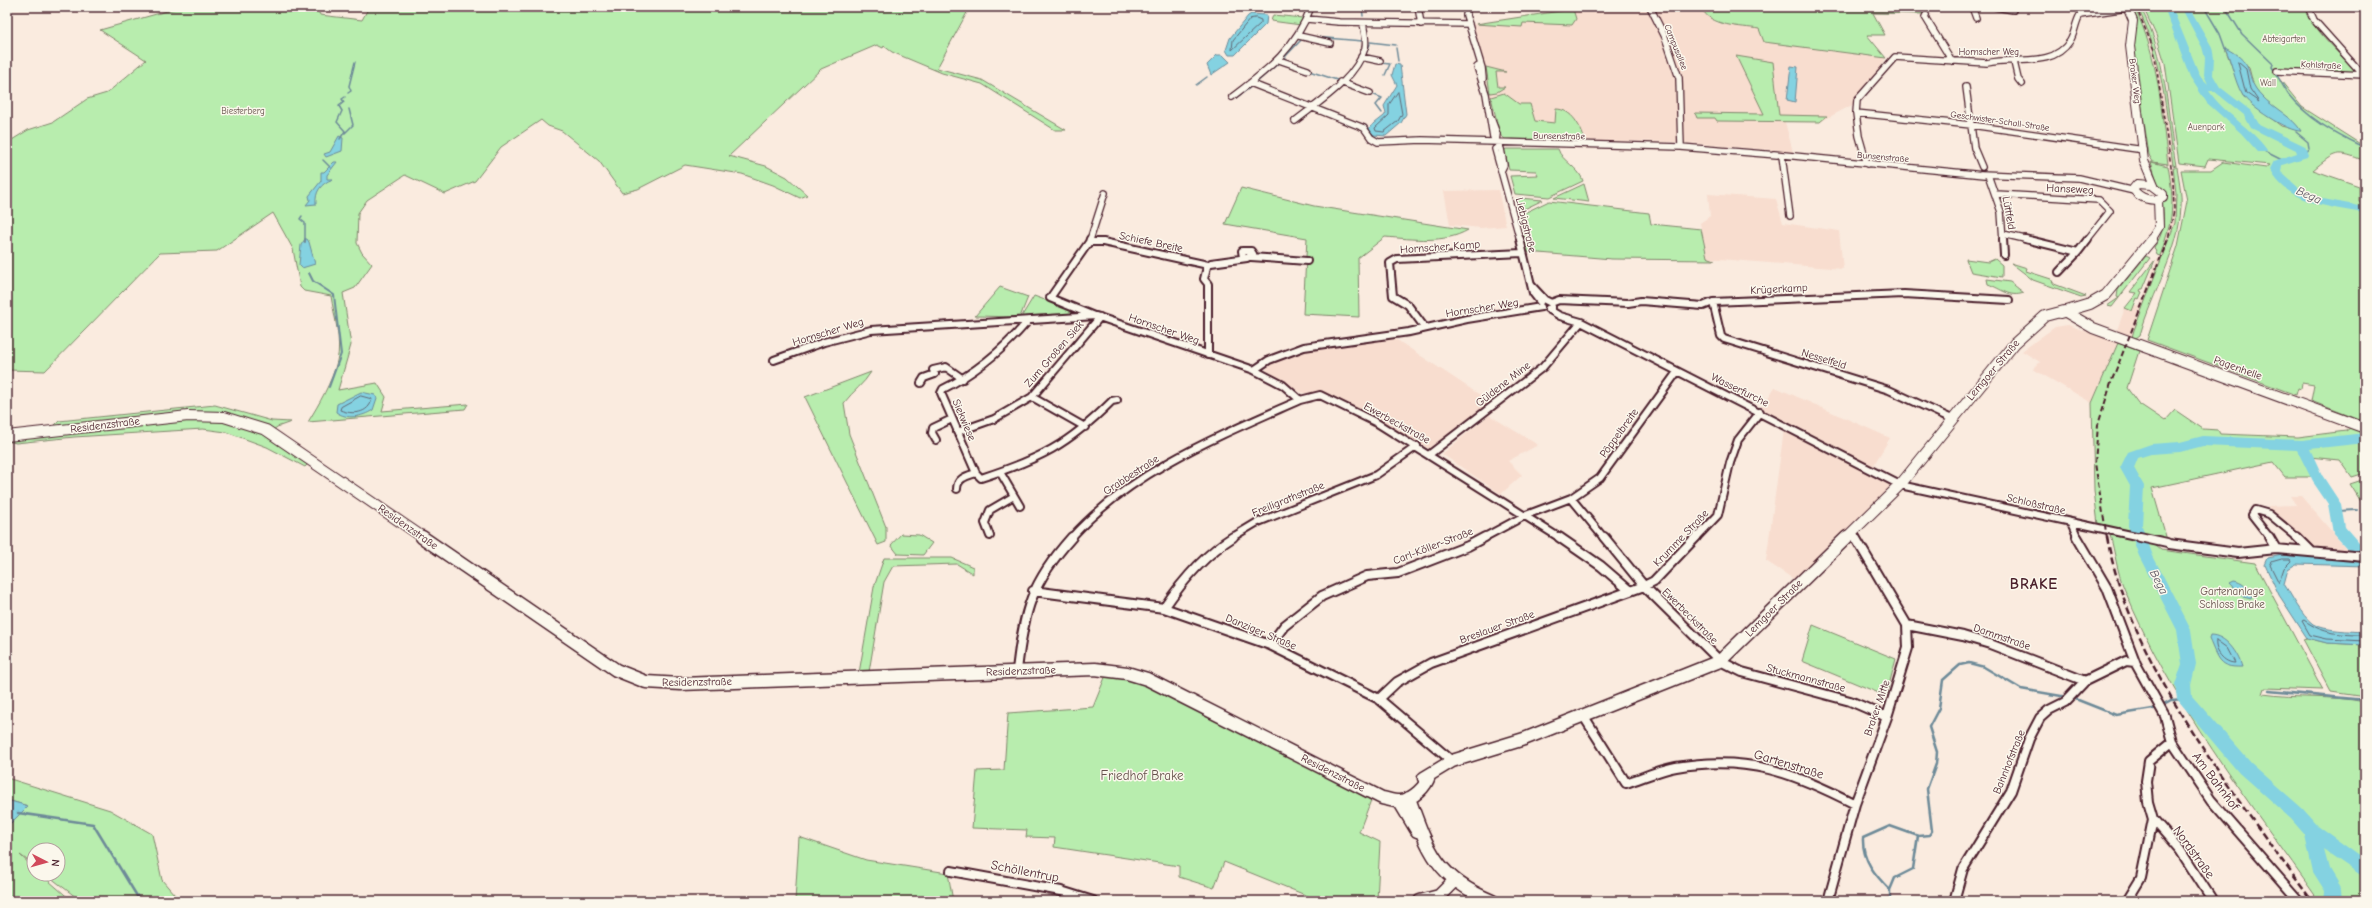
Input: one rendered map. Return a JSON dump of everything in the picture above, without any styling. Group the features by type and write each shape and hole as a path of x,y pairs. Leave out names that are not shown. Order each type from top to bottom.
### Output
{"main road":[{"name":"Braker Weg","path":"2067,310 2091,303 2106,294 2146,248 2159,228 2160,214 2153,200 2164,196 2161,191 2155,187 2144,161 2130,41 2134,21 2127,8"},
{"path":"2146,184 2147,177 2150,174"},
{"path":"2135,188 2146,184 2155,187"},
{"path":"2135,188 2153,200"},
{"name":"Lemgoer Straße","path":"1404,800 1425,784 1429,776 1452,761 1524,739 1720,662 1900,484 1952,418 2015,343 2038,322 2067,310"},
{"name":"Pagenhelle","path":"2067,310 2093,328 2363,427"},
{"name":"Residenzstraße","path":"7,436 188,416 224,417 266,430 616,670 646,682 681,684 1017,670 1095,669 1127,673 1147,679 1382,798 1404,800"},
{"path":"1404,800 1414,829 1420,833 1440,867 1453,882 1492,901"},
{"path":"1420,901 1439,896 1453,882"}],"street":[{"path":"1232,97 1279,60 1299,36 1311,7"},
{"path":"1418,7 1421,24"},
{"name":"Liebigstraße","path":"1468,7 1466,12 1480,65 1477,68 1483,79 1491,118 1492,134 1497,143 1496,152 1499,165 1502,169 1522,253 1533,293 1546,305"},
{"name":"Campusallee","path":"1650,7 1665,37 1679,78 1681,145"},
{"path":"1972,7 1976,18"},
{"path":"1996,7 2013,10"},
{"path":"2308,7 2314,20 2365,76"},
{"path":"2352,7 2365,8"},
{"name":"Hornscher Weg","path":"1856,112 1857,100 1895,57 1952,61 2014,62 2038,60 2054,54 2068,44 2073,27 2080,15 2089,12 2127,8"},
{"path":"1926,15 1925,17 1952,61"},
{"path":"1307,19 1363,23 1470,24"},
{"path":"1295,120 1340,82 1360,57 1366,43 1363,23"},
{"path":"1299,36 1330,43"},
{"path":"1360,57 1380,61"},
{"path":"1279,60 1308,70"},
{"path":"2014,62 2018,78 2022,84"},
{"name":"Kohlstraße","path":"2277,71 2365,76"},
{"path":"1340,82 1370,93"},
{"path":"1250,83 1311,107"},
{"path":"1966,87 1974,148 1982,167"},
{"name":"Bunsenstraße","path":"1311,107 1364,128 1371,138 1378,142 1422,140 1497,143 1681,145 1760,154 1986,175 2046,175 2135,188"},
{"path":"1856,112 1859,136 1867,164"},
{"name":"Geschwister-Scholl-Straße","path":"1856,112 1971,125 2144,154"},
{"path":"1780,155 1790,216"},
{"name":"Lüttfeld","path":"1986,175 1996,194 2001,212 2004,256"},
{"path":"1098,317 1050,298 1090,242 1105,193"},
{"name":"Hanseweg","path":"1996,194 2099,200 2110,211 2061,272 2058,272"},
{"path":"2003,234 2078,252"},
{"name":"Schiefe Breite","path":"1090,242 1103,242 1208,265"},
{"name":"Hornscher Kamp","path":"1425,328 1408,305 1393,296 1390,263 1397,259 1522,253"},
{"path":"1208,355 1208,284 1204,279 1208,265 1243,257 1307,261"},
{"name":"Krügerkamp","path":"1546,305 1560,300 1628,303 1641,301 1703,306 1713,302 1904,294 1967,296 2003,301 2009,300"},
{"name":"Nesselfeld","path":"1713,302 1721,336 1724,339 1890,390 1952,418"},
{"name":"Hornscher Weg","path":"774,360 824,342 871,330 1098,317 1254,370 1265,360 1312,345 1342,339 1402,333 1546,305"},
{"name":"Wasserfurche","path":"1546,305 1560,316 1581,322 1900,484"},
{"name":"Zum Großen Siek","path":"957,432 994,419 1032,397 1098,317"},
{"name":"Siekwiese","path":"978,475 957,432 941,393 942,389 963,379 992,361 1028,321"},
{"name":"Güldene Mine","path":"1430,454 1543,367 1581,322"},
{"path":"921,383 924,378 946,367 963,379"},
{"path":"1254,370 1282,385 1300,400"},
{"name":"Pöppelbreite","path":"1571,498 1600,478 1677,372"},
{"name":"Ewerbeckstraße","path":"1300,400 1320,395 1377,423 1417,446 1526,515 1601,566 1630,591"},
{"path":"1032,397 1085,427"},
{"path":"957,489 957,484 961,479 1000,472 1037,458 1061,445 1085,427 1112,401 1117,400"},
{"name":"Grabbestraße","path":"1017,670 1024,628 1033,591 1056,554 1086,521 1113,497 1193,449 1300,400"},
{"name":"Krumme Straße","path":"1644,586 1654,581 1718,515 1730,463 1738,440 1760,412"},
{"path":"936,440 932,433 933,428 952,419"},
{"name":"Freiligrathstraße","path":"1164,608 1184,579 1217,547 1256,523 1376,475 1417,446"},
{"path":"1000,472 1020,506"},
{"name":"Schloßstraße","path":"1900,484 2168,544 2238,553 2276,549 2362,557"},
{"path":"990,536 985,523 990,510 1014,496"},
{"path":"1526,515 1571,498"},
{"name":"Ewerbeckstraße","path":"1571,498 1644,586 1720,662"},
{"path":"2276,549 2274,543 2252,515 2255,510 2262,510 2271,514 2312,552"},
{"name":"Carl-Köller-Straße","path":"1270,645 1284,626 1322,596 1366,576 1398,573 1468,546 1526,515"},
{"path":"2071,523 2074,533 2101,576 2135,662"},
{"name":"Braker Mitte","path":"1828,901 1855,804 1887,717 1908,648 1907,625 1852,532"},
{"path":"1630,591 1644,586"},
{"name":"Danziger Straße","path":"1033,591 1164,608 1270,645 1379,699 1452,761"},
{"name":"Breslauer Straße","path":"1379,699 1397,682 1431,663 1630,591"},
{"name":"Dammstraße","path":"1907,625 1964,636 1990,644 2085,681"},
{"name":"Bahnhofstraße","path":"1954,901 1963,869 2012,791 2029,738 2036,725 2049,710 2065,702 2085,681 2126,661 2135,662"},
{"name":"Stuckmannstraße","path":"1720,662 1742,672 1850,701 1887,717"},
{"name":"Am Bahnhof","path":"2135,662 2167,721 2172,734 2172,742 2211,800 2299,901"},
{"name":"Gartenstraße","path":"1583,715 1626,783 1675,767 1740,763 1762,766 1816,784 1855,804"},
{"path":"2126,901 2141,878 2153,818 2148,802 2146,781 2149,761 2160,750 2172,742"},
{"name":"Nordstraße","path":"2153,818 2180,850 2214,901"},
{"name":"Schöllentrup","path":"951,871 1061,891 1093,901"}],"shaded area":[{"path":"1582,7 1633,7 1635,9 1652,9 1651,7 1701,7 1703,11 1717,23 1759,29 1764,42 1886,58 1873,80 1852,105 1820,122 1785,122 1793,152 1676,142 1505,139 1500,135 1472,24"},
{"path":"2134,7 2137,7 2145,21 2157,54 2173,165 2168,164 2153,54 2145,28"},
{"path":"2168,166 2173,167 2176,193 2175,223 2132,337 2117,330 2125,308 2132,311 2135,305 2140,306 2171,222 2172,192"},
{"path":"1498,190 1506,226 1481,228 1450,225 1444,191"},
{"path":"1708,194 1776,199 1783,223 1839,231 1843,269 1707,258 1700,223 1710,216"},
{"path":"2068,325 2118,343 2092,403 2033,369 2040,362 2022,351 2055,327"},
{"path":"1394,338 1492,403 1431,450 1329,394 1303,393 1290,387 1266,370 1270,363 1325,345"},
{"path":"1775,387 1890,438 1873,466 1897,480 1795,580 1766,561 1785,422 1760,410"},
{"path":"1489,415 1538,445 1508,461 1522,475 1501,494 1442,454"},
{"path":"2290,496 2301,496 2351,554 2312,549 2269,510 2268,506 2296,505"}],"green space":[{"name":"Biesterberg","path":"181,7 316,7 320,15 362,20 369,7 970,7 937,68 982,80 1066,130 1055,130 982,84 942,73 892,52 884,46 883,48 877,45 821,69 729,156 766,166 787,177 807,195 800,198 773,185 742,174 685,165 638,189 622,193 599,161 562,131 548,126 541,120 501,147 475,181 445,194 405,175 367,200 358,213 357,243 362,253 372,264 355,288 343,293 351,345 338,390 377,383 386,397 382,411 468,404 465,409 308,422 325,393 335,369 339,345 337,328 331,296 304,291 300,287 293,249 273,213 217,251 160,253 45,371 7,370 7,143 28,130 53,122 87,99 107,93 146,60 100,30"},
{"path":"1701,7 1862,7 1882,9 1864,7 1891,7 1892,10 1922,12 1923,14 1873,13 1885,35 1867,35 1886,58 1764,42 1759,29 1718,22 1705,14"},
{"path":"2131,7 2134,7 2142,26 2154,64 2161,104 2168,164 2153,162 2149,155 2132,42 2137,20"},
{"path":"2137,7 2140,7 2149,25 2161,64 2176,166 2173,165 2158,65 2153,45"},
{"path":"2143,7 2305,7 2314,26 2328,43 2359,74 2273,71 2302,107 2365,147 2365,161 2348,155 2337,154 2327,159 2313,170 2359,186 2359,201 2365,203 2365,422 2311,401 2314,385 2302,383 2301,389 2298,388 2296,395 2147,340 2178,246 2187,201 2181,170 2211,170 2223,162 2266,168 2270,165 2208,159 2205,166 2179,163 2165,63 2156,35","holes":["2225,48 2249,68 2254,87 2262,97 2301,131 2281,126 2243,96"]},
{"path":"1573,9 1576,19 1572,25 1523,23 1522,27 1476,24"},
{"path":"1273,15 1303,18 1301,25 1271,21"},
{"path":"1736,56 1773,62 1779,115 1827,116 1820,122 1717,121 1715,118 1697,118 1695,113 1764,114"},
{"path":"1486,67 1506,72 1496,72 1498,87 1505,87 1497,92 1490,93"},
{"path":"1504,93 1519,104 1530,104 1535,121 1555,123 1556,109 1567,112 1575,120 1585,141 1505,139 1500,135 1491,97"},
{"path":"1558,149 1563,158 1578,172 1583,181 1549,197 1515,194 1510,176 1538,175 1536,171 1509,170 1504,150"},
{"path":"2151,162 2168,166 2172,192 2172,212 2168,232 2160,256 2157,255 2154,247 2160,238 2163,227 2163,206 2158,183"},
{"path":"2173,167 2177,167 2181,192 2179,224 2170,256 2140,335 2136,338 2132,337 2134,330 2175,223 2176,193"},
{"path":"1584,184 1589,202 1554,198"},
{"path":"1241,188 1314,206 1468,230 1449,237 1428,240 1385,237 1358,258 1359,317 1303,314 1307,238 1225,224"},
{"path":"1516,199 1543,200 1518,212"},
{"path":"1549,201 1649,213 1651,224 1701,229 1707,257 1715,260 1612,259 1527,252 1520,215"},
{"path":"2146,256 2150,258 2119,298 2117,297 2118,290"},
{"path":"1966,259 1988,262 1995,259 2002,265 2002,277 1971,272"},
{"path":"2155,260 2143,289 2140,291 2142,292 2139,299 2137,298 2132,311 2125,308 2137,293 2130,292"},
{"path":"2011,263 2027,268 2026,271 2051,279 2054,284 2086,296 2081,297 2033,280"},
{"path":"1987,279 2010,282 2024,293 2010,294 1988,284"},
{"path":"1000,287 1028,297 1020,317 975,316"},
{"path":"1034,296 1089,316 1020,319"},
{"path":"2119,298 2112,307 2107,306"},
{"path":"2118,343 2139,351 2127,388 2138,403 2165,421 2175,410 2203,429 2218,430 2220,434 2298,437 2346,431 2350,428 2365,433 2365,473 2352,477 2340,460 2309,457 2320,477 2285,477 2273,462 2152,488 2167,540 2098,525 2094,490 2092,403"},
{"path":"871,372 844,403 849,434 886,527 886,542 878,545 805,397"},
{"path":"215,405 272,421 291,422 277,427 267,435 308,464 305,467 267,447 226,432 203,429 74,437 16,443 7,441 52,428 59,421"},
{"path":"2365,479 2365,508 2350,484"},
{"path":"901,534 919,535 932,543 923,555 898,554 891,545"},
{"name":"Gartenanlage Schloss Brake","path":"2110,535 2152,543 2161,550 2255,563 2323,690 2265,688 2263,694 2340,698 2365,702 2365,867 2331,845 2328,850 2365,872 2365,901 2319,901 2212,750 2164,671 2143,630 2122,582"},
{"path":"884,558 952,558 973,567 973,574 957,564 893,566 884,582 869,672 859,673 874,587"},
{"path":"1813,625 1896,659 1886,696 1802,661"},
{"path":"2307,638 2327,643 2365,645 2365,697 2331,692 2303,639"},
{"name":"Friedhof Brake","path":"1106,675 1145,681 1371,800 1359,832 1380,842 1377,901 1320,901 1224,862 1214,888 1179,877 1179,866 1054,847 1055,838 1026,837 1027,830 972,828 977,771 1004,770 1008,713 1093,707"},
{"path":"7,778 110,810 152,834 162,880 180,901 81,901 56,882 66,882 66,842 26,842 26,859 20,855 26,861 26,882 50,882 72,901 7,901 7,823 11,823 28,806 7,800"},
{"path":"799,837 866,860 948,873 953,901 795,901"}],"water":[{"path":"1251,14 1267,15 1266,24 1235,55 1229,55 1226,50 1230,38"},
{"path":"2225,48 2236,54 2246,65 2256,89 2262,96 2293,121 2301,131 2278,123 2246,99 2239,89"},
{"path":"1217,55 1223,55 1230,62 1211,75 1207,65"},
{"path":"1395,64 1400,65 1406,114 1401,123 1386,136 1374,135 1369,130 1370,127 1386,113 1384,106 1397,85 1392,75"},
{"path":"1791,66 1798,67 1795,102 1787,100"},
{"path":"339,136 343,138 342,151 326,157 324,154 330,152"},
{"path":"334,162 337,162 327,175 327,179 333,179 325,183 319,189 316,196 316,204 306,205 310,200 309,196 321,181 321,172 324,172"},
{"path":"305,239 309,242 315,264 302,268 299,265 301,245"},
{"path":"361,392 375,395 377,398 373,410 354,417 345,416 336,412 337,404"},
{"path":"2282,555 2337,556 2348,558 2365,566 2296,564 2288,569 2284,584 2301,611 2313,624 2324,628 2365,632 2365,645 2327,643 2307,638 2279,595 2265,565 2268,558"},
{"path":"2234,581 2247,588 2252,595 2251,599 2243,597 2230,583"},
{"path":"2210,635 2226,641 2238,656 2242,667 2228,666 2220,661 2209,639"},
{"path":"7,800 28,806 11,823 7,823"}],"waterway":[{"path":"1362,7 1363,16"},
{"name":"Bega","path":"2168,7 2195,77 2205,86 2217,89"},
{"name":"Bega","path":"2185,7 2207,47 2210,58 2208,71 2210,79 2217,89"},
{"name":"Bega","path":"2204,7 2220,34 2225,48"},
{"path":"2225,7 2242,34 2273,64 2272,67 2295,103 2312,118 2341,136 2361,146"},
{"path":"1314,37 1363,41"},
{"path":"1283,59 1302,39"},
{"path":"1370,42 1396,45"},
{"path":"1365,56 1370,44"},
{"path":"1396,48 1398,61"},
{"path":"348,93 351,91 349,86 355,62"},
{"path":"1256,83 1280,62"},
{"path":"1381,63 1390,64 1385,75"},
{"path":"1309,71 1337,80"},
{"path":"1196,85 1207,77"},
{"name":"Bega","path":"2201,85 2212,103 2245,131 2262,150"},
{"path":"1236,98 1251,87"},
{"name":"Bega","path":"2217,89 2248,113 2255,126 2301,148 2303,155 2278,163 2275,169 2277,173 2297,192 2320,202 2365,210"},
{"path":"1372,94 1382,98 1376,105 1382,113"},
{"path":"340,139 345,131 337,122 342,111 339,106 344,102 342,99 345,97"},
{"path":"345,133 353,125 349,109"},
{"path":"1298,122 1308,114"},
{"name":"Bega","path":"2296,132 2308,142 2309,148 2303,155"},
{"name":"Bega","path":"2262,150 2286,162"},
{"path":"323,160 331,168"},
{"path":"302,216 300,219 305,223 305,242"},
{"path":"309,273 313,281 334,295 341,354 329,387"},
{"name":"Bega","path":"2302,445 2365,438"},
{"name":"Bega","path":"2302,445 2203,441 2180,447 2151,449 2133,455 2127,468 2137,486 2135,526 2146,556 2184,630 2189,664 2183,685 2185,699 2245,768 2297,814 2312,831"},
{"name":"Bega","path":"2302,445 2317,479 2334,504 2337,511 2338,529 2365,559"},
{"path":"2338,511 2357,510"},
{"path":"1918,836 1929,835 1932,831 1927,789 1936,764 1937,752 1929,727 1939,708 1943,680 1960,665 1969,663 1984,667 2021,689 2067,697"},
{"path":"2269,691 2365,700"},
{"path":"2073,698 2116,715 2159,708"},
{"path":"2162,705 2171,700 2185,699"},
{"path":"18,813 93,824 140,901"},
{"path":"1890,890 1870,867 1863,846 1863,838 1890,826 1918,836"},
{"name":"Bega","path":"2312,831 2365,870"},
{"name":"Bega","path":"2312,831 2321,872 2333,889 2333,901"},
{"path":"1890,890 1895,878 1913,869 1918,836"},
{"path":"1890,890 1890,901"}],"railway":[{"path":"2136,7 2154,50 2173,180 2174,210 2168,240"},
{"path":"2107,538 2095,463 2098,425 2112,380 2168,239"},
{"path":"2107,537 2119,585 2138,633 2162,681 2220,774 2312,901"}],"district":[{"name":"BRAKE","path":"2034,584"}],"park label":[{"name":"Abteigarten","path":"2284,39"},
{"name":"Wall","path":"2268,83"},
{"name":"Auenpark","path":"2206,127"}]}
